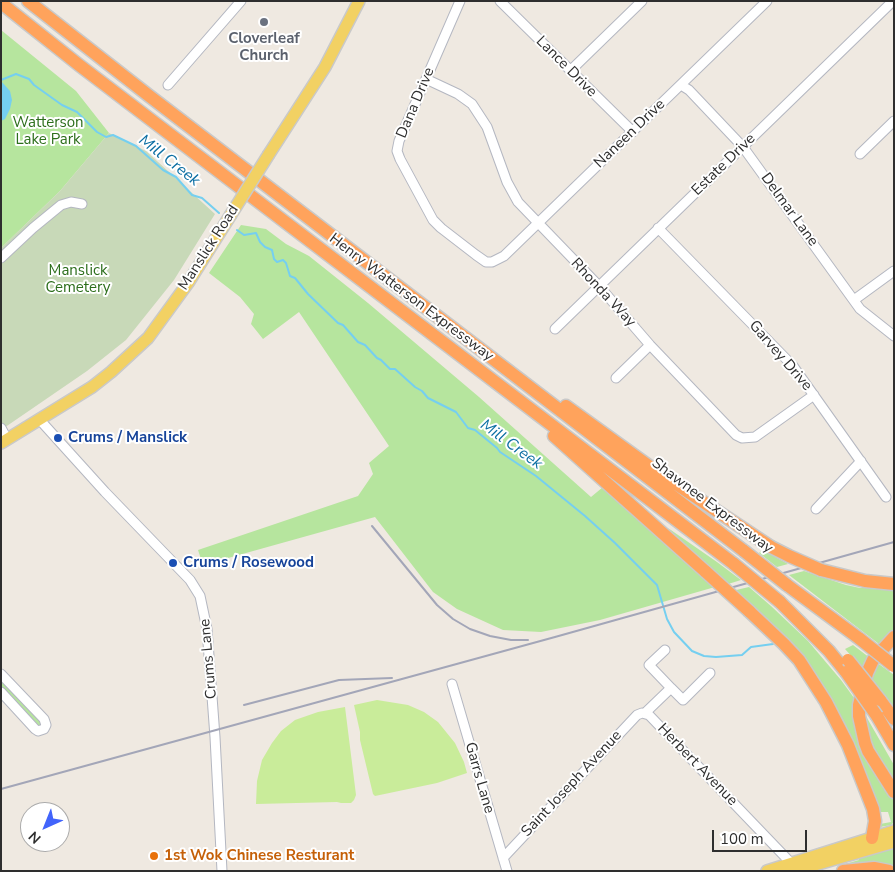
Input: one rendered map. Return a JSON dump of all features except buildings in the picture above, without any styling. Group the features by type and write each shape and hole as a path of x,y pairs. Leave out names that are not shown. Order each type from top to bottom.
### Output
{"highway":[{"name":"Henry Watterson Expressway","path":"28,1 511,372"},
{"name":"Henry Watterson Expressway","path":"1,3 79,65 734,564 800,620 829,651 847,666"},
{"path":"511,372 550,394 649,466 771,547 821,570 865,582 894,584"},
{"name":"Shawnee Expressway","path":"511,372 581,428 894,666"},
{"path":"519,400 549,432 706,572 799,660 826,702 848,746 873,809 875,821 872,838"},
{"path":"894,637 887,642 873,660 867,673 859,710 865,743 872,759 894,792"},
{"path":"847,666 880,700 894,719"},
{"path":"847,666 894,746"},
{"path":"844,871 865,868 889,871"}],"main road":[{"name":"Manslick Road","path":"4,441 92,387 148,338 188,283 325,67 359,1"},
{"path":"792,867 894,831"},
{"path":"767,871 792,867 894,842"}],"street":[{"path":"168,85 241,1"},
{"name":"Dana Drive","path":"460,1 399,141 397,147 398,156 432,220 476,255 490,262"},
{"name":"Lance Drive","path":"500,1 632,132"},
{"path":"570,71 642,1"},
{"name":"Naneen Drive","path":"490,262 500,259 538,224 767,1"},
{"name":"Estate Drive","path":"555,329 893,1"},
{"name":"Rhonda Way","path":"426,79 458,94 478,110 489,132 510,189 518,202 599,286 650,345 734,433 742,438 755,437 814,395"},
{"name":"Delmar Lane","path":"682,84 743,147 868,317 894,336"},
{"path":"860,154 894,121"},
{"path":"1,258 61,205 71,202 82,204"},
{"name":"Garvey Drive","path":"658,228 780,352 814,395 886,497"},
{"path":"854,300 894,271"},
{"path":"616,378 650,345"},
{"name":"Crums Lane","path":"40,419 105,492 190,580 200,596 208,629 222,871"},
{"path":"1,428 4,441"},
{"path":"816,509 861,461"},
{"path":"665,650 649,665 683,700 710,673"},
{"path":"1,674 46,722 44,729 38,731 35,729 1,692"},
{"name":"Garrs Lane","path":"452,684 507,871"},
{"name":"Saint Joseph Avenue","path":"503,858 637,715 644,713 671,688"},
{"name":"Herbert Avenue","path":"644,713 792,867"}],"green space":[{"name":"Watterson Lake Park","path":"1,30 76,91 109,133 60,191 1,248"},
{"name":"Manslick Cemetery","path":"109,133 146,151 215,214 174,280 126,340 87,371 1,430 1,248 60,191"},
{"path":"241,225 266,229 286,244 309,256 479,397 591,497 603,487 715,587 600,620 541,632 503,630 457,609 433,592 375,517 203,565 198,550 358,496 373,474 369,463 389,446 299,312 263,339 251,324 254,314 240,297 209,273"},
{"path":"668,528 717,562 741,580 725,585"},
{"path":"763,549 788,564 777,567 759,553"},
{"path":"804,571 860,588 894,588 894,631 879,644 789,575"},
{"path":"749,587 808,641 857,702 869,762 894,801 894,822 891,825 880,827 880,824 891,822 888,812 879,812 831,702 732,591"},
{"path":"853,645 870,658 863,669 845,649"},
{"path":"876,662 894,675 894,707 870,676"},
{"path":"1,678 42,722 42,725 38,727 1,688"},
{"path":"377,700 408,705 424,712 438,722 455,743 467,773 437,783 375,796 360,740 354,705"},
{"path":"345,707 356,795 354,800 351,803 256,804 257,781 262,760 281,731 295,720 318,712"},
{"path":"863,711 894,765 894,785 871,747"},
{"path":"894,847 894,871 842,865 859,860 858,857"}],"water":[{"path":"1,81 10,91 12,100 5,119 1,121"}],"waterway":[{"name":"Mill Creek","path":"1,80 16,74 29,79 34,85 62,105 77,112 97,132 106,137 113,135 136,146 163,170 176,177 192,195 202,198 219,213"},
{"name":"Mill Creek","path":"237,230 244,235 256,233 260,242 272,250 274,259 277,262 283,260 286,263 290,276 295,278 308,294 338,323 343,325 358,342 365,345 390,369 395,369 428,398 456,412 468,428 475,430 500,452 536,476 615,543 657,585 667,619 674,632 692,651 704,656 716,657 742,655 751,647 773,644"}],"railway":[{"path":"372,526 437,605 453,619 470,629 490,636 511,640 528,640"},
{"path":"1,789 894,542"},
{"path":"244,705 339,680 392,678"}],"place":[{"name":"Cloverleaf Church","path":"264,22"},
{"name":"Crums / Manslick","path":"58,438"},
{"name":"Crums / Rosewood","path":"173,563"},
{"name":"1st Wok Chinese Resturant","path":"154,856"}]}
